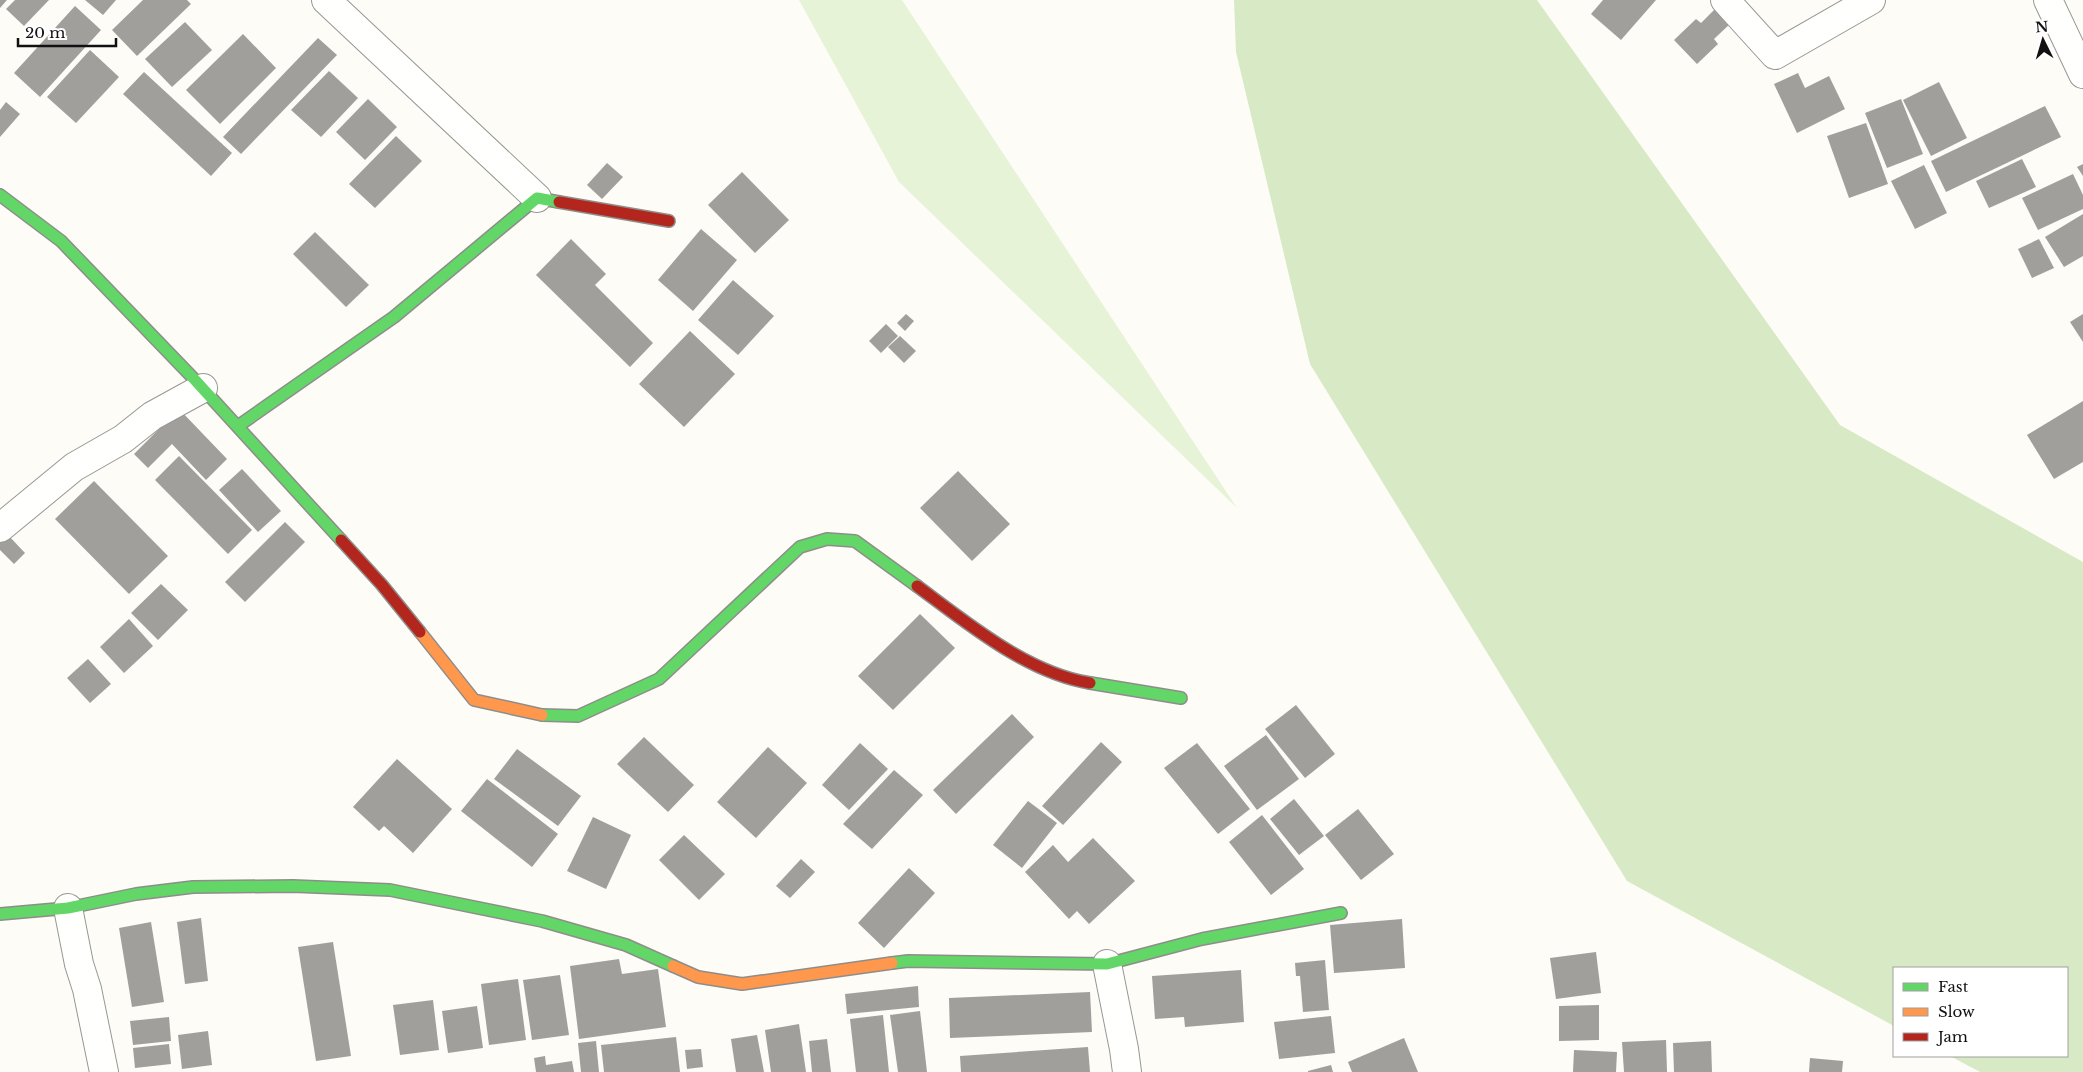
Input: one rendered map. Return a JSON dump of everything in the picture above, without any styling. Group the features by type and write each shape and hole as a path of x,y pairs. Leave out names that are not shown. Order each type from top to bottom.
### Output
{"street":[{"path":"326,0 538,198 669,221"},
{"path":"1726,0 1775,55 1871,0"},
{"path":"2048,0 2083,74"},
{"path":"0,196 61,241 203,388 382,585 474,700 535,714 578,716 659,679 800,547 827,539 855,541 1002,648 1070,680 1181,698"},
{"path":"238,426 394,317 538,198"},
{"path":"0,528 74,467 124,439 152,416 203,388"},
{"path":"0,914 68,908 136,894 192,887 293,886 390,890 542,921 626,945 698,977 742,984 908,961 1106,964 1202,939 1341,913"},
{"path":"68,908 104,1072"},
{"path":"1106,964 1127,1072"}],"green space":[{"path":"799,0 902,0 1237,508 899,182"},
{"path":"1234,0 1537,0 1840,425 2083,562 2083,1072 1980,1072 1952,1057 2068,1057 2068,967 1893,967 1893,1025 1627,881 1310,364 1236,52"}],"building":[{"path":"0,0 7,0 0,8"},
{"path":"15,0 49,0 24,26 6,9"},
{"path":"85,0 116,0 103,15"},
{"path":"143,0 187,0 191,4 137,56 112,30"},
{"path":"1603,0 1656,0 1621,40 1591,14"},
{"path":"75,6 101,30 40,97 14,73"},
{"path":"1716,8 1731,23 1714,39 1718,44 1697,64 1674,40 1696,19 1701,23"},
{"path":"185,22 212,50 172,87 145,59"},
{"path":"243,34 276,68 220,124 186,90"},
{"path":"318,38 337,55 241,154 223,137"},
{"path":"90,50 119,77 76,123 47,97"},
{"path":"329,71 358,98 321,137 291,110"},
{"path":"144,72 232,153 211,176 123,94"},
{"path":"1798,73 1805,88 1829,76 1845,109 1797,133 1774,84"},
{"path":"1939,82 1967,138 1931,156 1903,100"},
{"path":"368,99 397,127 365,160 336,132"},
{"path":"1901,99 1923,154 1887,168 1865,113"},
{"path":"6,102 20,114 0,137 0,110"},
{"path":"2045,106 2061,137 1946,192 1931,161"},
{"path":"1866,123 1888,184 1849,198 1827,136"},
{"path":"396,136 422,161 375,208 349,184"},
{"path":"2022,159 2036,187 1989,208 1976,181"},
{"path":"607,163 623,177 602,199 587,185"},
{"path":"2083,164 2083,176 2077,167"},
{"path":"1924,165 1947,213 1915,229 1891,181"},
{"path":"742,172 789,220 755,253 708,205"},
{"path":"2073,174 2083,195 2083,209 2038,230 2022,198"},
{"path":"2083,214 2083,256 2064,267 2045,237"},
{"path":"701,229 737,260 693,311 658,280"},
{"path":"315,232 369,285 346,307 293,254"},
{"path":"571,239 606,274 595,285 653,343 630,367 536,275"},
{"path":"2039,239 2054,268 2032,278 2018,249"},
{"path":"733,280 774,316 738,355 698,320"},
{"path":"906,314 914,321 905,331 897,323"},
{"path":"2083,314 2083,342 2070,322"},
{"path":"886,324 898,336 881,353 869,341"},
{"path":"690,331 735,374 684,427 639,384"},
{"path":"900,336 916,351 904,363 888,347"},
{"path":"2083,401 2083,462 2054,479 2027,435"},
{"path":"179,409 227,459 206,480 172,444 148,468 134,454"},
{"path":"179,456 252,530 228,554 155,480"},
{"path":"242,469 281,511 258,532 219,490"},
{"path":"958,471 1010,524 972,561 920,508"},
{"path":"94,481 168,556 129,594 55,519"},
{"path":"285,522 305,542 245,602 225,582"},
{"path":"8,535 25,553 14,564 0,550 0,543"},
{"path":"161,584 188,610 158,640 131,613"},
{"path":"920,614 955,648 893,710 858,676"},
{"path":"129,619 153,646 124,673 100,647"},
{"path":"88,659 111,684 90,703 67,678"},
{"path":"1296,705 1335,754 1305,778 1265,729"},
{"path":"1012,714 1034,737 956,814 933,790"},
{"path":"1266,735 1299,779 1257,810 1224,766"},
{"path":"644,737 694,785 668,812 617,764"},
{"path":"1101,742 1122,762 1063,825 1042,806"},
{"path":"860,743 888,769 849,810 822,785"},
{"path":"1197,743 1250,809 1218,834 1164,768"},
{"path":"768,747 807,783 756,838 717,802"},
{"path":"517,749 581,796 558,826 494,779"},
{"path":"397,759 452,809 413,853 384,826 379,831 353,807"},
{"path":"894,770 923,795 872,849 843,824"},
{"path":"487,779 558,834 532,867 461,811"},
{"path":"1294,799 1324,836 1299,855 1270,819"},
{"path":"1028,801 1057,823 1022,868 993,845"},
{"path":"1358,809 1394,854 1361,880 1325,835"},
{"path":"1262,815 1304,869 1271,895 1229,842"},
{"path":"593,817 631,835 606,889 567,871"},
{"path":"684,835 725,874 699,900 659,860"},
{"path":"1093,838 1135,881 1089,924 1077,911 1069,919 1025,872 1053,845 1068,862"},
{"path":"801,859 815,872 790,898 776,886"},
{"path":"909,868 935,893 884,948 858,923"},
{"path":"201,918 208,981 185,984 177,922"},
{"path":"1402,919 1405,968 1334,973 1330,925"},
{"path":"151,922 164,1002 132,1007 119,928"},
{"path":"333,942 351,1056 316,1061 298,947"},
{"path":"1596,952 1601,993 1556,999 1550,958"},
{"path":"619,959 622,974 658,969 666,1027 579,1039 570,966"},
{"path":"1325,960 1329,1010 1303,1012 1300,976 1296,976 1295,963"},
{"path":"1241,970 1244,1022 1185,1027 1184,1017 1155,1019 1152,976"},
{"path":"560,975 569,1035 532,1040 523,980"},
{"path":"518,979 526,1040 489,1045 481,984"},
{"path":"918,986 919,1007 847,1014 845,994"},
{"path":"1090,992 1092,1032 950,1038 949,998"},
{"path":"433,1000 439,1050 400,1055 393,1005"},
{"path":"1599,1005 1599,1040 1559,1041 1559,1006"},
{"path":"477,1006 483,1048 448,1053 442,1011"},
{"path":"920,1011 927,1072 898,1072 890,1015"},
{"path":"883,1015 889,1072 856,1072 850,1019"},
{"path":"1331,1016 1335,1053 1279,1059 1274,1022"},
{"path":"169,1017 171,1041 133,1045 130,1021"},
{"path":"799,1024 806,1072 771,1072 765,1030"},
{"path":"208,1031 212,1065 182,1069 178,1035"},
{"path":"757,1035 764,1072 736,1072 731,1039"},
{"path":"676,1037 680,1072 604,1072 601,1045"},
{"path":"1404,1038 1418,1072 1352,1072 1348,1062"},
{"path":"827,1039 831,1072 812,1072 809,1041"},
{"path":"1666,1040 1667,1072 1624,1072 1622,1042"},
{"path":"596,1041 599,1072 581,1072 578,1043"},
{"path":"1711,1041 1712,1072 1674,1072 1673,1043"},
{"path":"169,1044 171,1064 135,1068 133,1048"},
{"path":"1088,1047 1090,1072 961,1072 960,1056"},
{"path":"701,1049 703,1067 687,1069 685,1050"},
{"path":"1574,1050 1617,1052 1616,1072 1573,1072"},
{"path":"545,1056 546,1065 572,1061 574,1072 536,1072 534,1058"},
{"path":"1810,1058 1843,1061 1842,1072 1809,1072"},
{"path":"1331,1065 1333,1072 1308,1072 1308,1071"}],"traffic: fast":[{"path":"0,195 61,241 195,380 341,540"},
{"path":"238,426 394,317 537,198 559,202"},
{"path":"542,715 578,716 659,679 800,547 827,539 855,541 917,586"},
{"path":"1090,683 1181,698"},
{"path":"0,914 68,908 136,894 193,887 293,886 390,890 542,921 626,945 673,966"},
{"path":"892,963 908,961 1107,964 1202,939 1341,913"}],"traffic: slow":[{"path":"420,632 474,700 542,715"},
{"path":"673,966 698,977 742,984 892,963"}],"traffic: jam":[{"path":"559,202 669,221"},
{"path":"341,540 382,585 420,632"},
{"path":"917,586 977,630 1021,658 1043,669 1090,683"}]}
